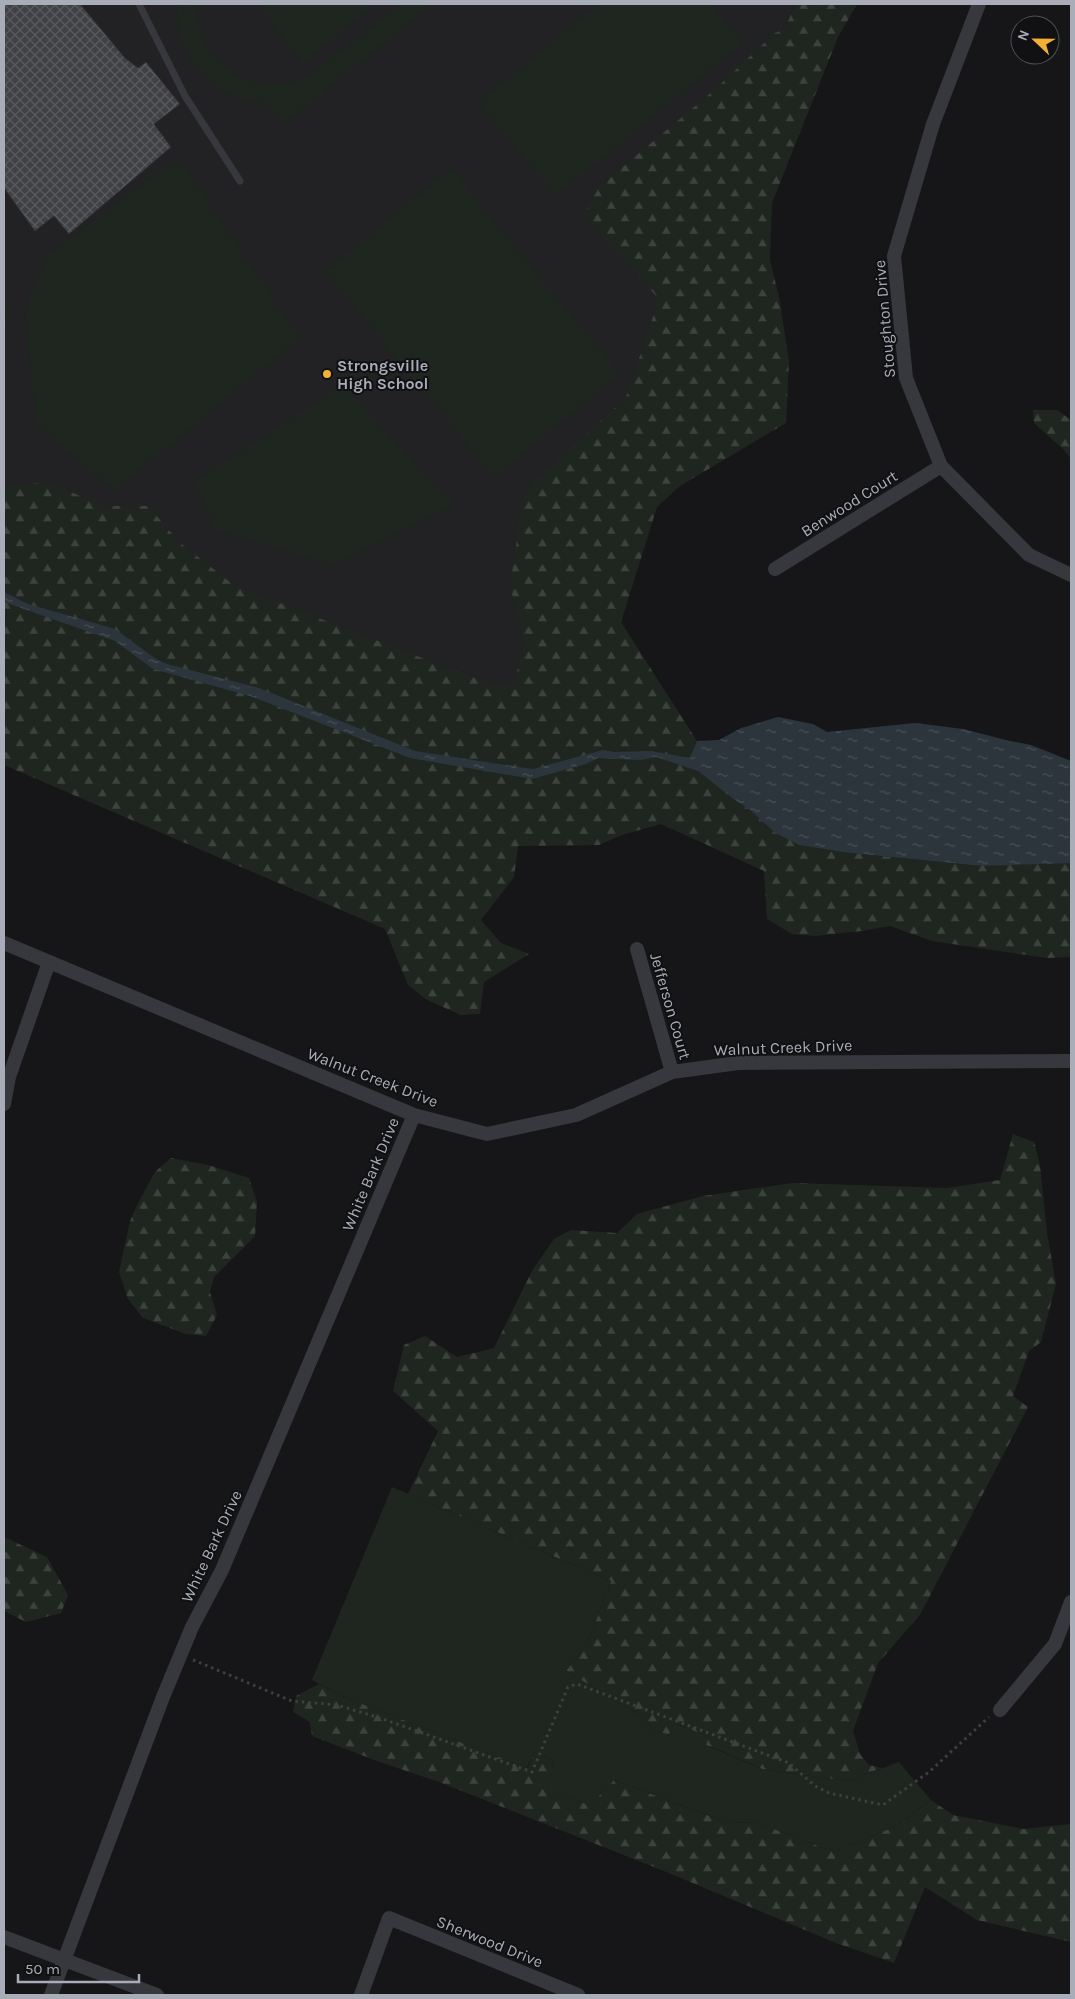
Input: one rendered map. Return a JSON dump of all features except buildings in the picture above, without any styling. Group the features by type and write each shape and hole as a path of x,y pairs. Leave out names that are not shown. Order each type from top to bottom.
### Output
{"street":[{"name":"Stoughton Drive","path":"979,4 932,124 894,256 906,378 941,466 1028,555 1071,575"},
{"name":"Benwood Court","path":"775,569 941,466"},
{"name":"Walnut Creek Drive","path":"4,943 414,1115 487,1134 576,1115 672,1072 738,1063 1071,1061"},
{"name":"Jefferson Court","path":"638,949 672,1072"},
{"path":"4,1104 10,1077 49,962"},
{"name":"White Bark Drive","path":"51,1995 162,1697 192,1627 222,1570 414,1115"},
{"path":"1000,1710 1055,1644 1071,1602"},
{"name":"Sherwood Drive","path":"361,1995 389,1918 578,1995"},
{"path":"4,1937 157,1995"}],"lane":[{"path":"139,4 185,96 240,181"}],"path":[{"path":"180,1655 292,1701 337,1705 365,1713 532,1772 568,1687 577,1684 788,1763 815,1786 829,1793 883,1805 929,1772 982,1722 1000,1710"}],"shaded area":[{"name":"Strongsville High School","path":"4,4 795,4 475,823 4,620"}],"green space":[{"path":"177,4 198,4 198,20 202,34 218,60 230,70 258,83 274,84 287,83 308,76 400,4 433,4 284,124 269,106 235,97 222,90 200,71 184,47 179,33"},
{"path":"258,4 376,4 303,64"},
{"path":"598,4 711,4 743,43 556,197 478,102"},
{"path":"795,4 857,4 838,37 772,203 770,260 779,297 789,361 786,423 680,486 657,507 621,622 697,741 687,766 698,771 749,809 774,832 851,853 982,866 1071,862 1071,957 1047,958 932,941 890,926 815,936 792,934 767,919 764,871 661,824 622,835 599,845 518,846 514,877 481,920 501,943 529,954 484,982 480,1014 461,1015 427,1000 408,985 385,929 4,765 4,487 47,482 104,506 148,506 179,542 235,586 477,679 512,687 524,649 519,618 510,587 520,518 527,489 626,397 659,299 583,215 600,186 712,92 775,33 785,29"},
{"path":"178,157 300,338 115,491 38,427 25,308 48,255"},
{"path":"451,168 620,374 494,478 325,271"},
{"path":"4,304 13,308 4,331"},
{"path":"344,384 435,486 456,503 334,565 215,530 194,481"},
{"path":"1033,410 1057,410 1071,420 1071,459 1063,449 1034,423"},
{"path":"1013,1134 1034,1142 1040,1165 1047,1233 1056,1284 1041,1342 1029,1351 1013,1396 1028,1407 920,1615 878,1663 853,1731 860,1754 869,1765 882,1768 847,1781 762,1769 705,1745 708,1737 675,1723 669,1735 656,1731 638,1714 566,1671 588,1641 611,1581 408,1494 438,1431 393,1391 404,1345 425,1336 457,1357 494,1348 533,1269 554,1239 571,1230 617,1233 637,1214 703,1196 792,1183 947,1188 1000,1180"},
{"path":"171,1158 208,1165 249,1178 257,1202 255,1236 214,1277 210,1292 217,1315 206,1336 186,1334 143,1318 128,1299 119,1272 130,1221 138,1203 155,1172"},
{"path":"392,1487 611,1581 588,1641 566,1671 638,1714 656,1731 669,1735 674,1723 709,1737 706,1745 762,1769 847,1781 899,1762 931,1800 896,1826 834,1852 759,1823 726,1822 614,1780 590,1805 548,1792 554,1761 534,1752 527,1768 342,1696 312,1680"},
{"path":"4,1537 47,1557 68,1595 61,1613 26,1622 4,1611"},
{"path":"319,1684 342,1696 528,1768 534,1752 554,1761 549,1792 590,1805 614,1780 726,1822 759,1823 834,1852 896,1826 931,1800 953,1815 1023,1829 1071,1824 1071,1942 977,1920 925,1887 894,1963 836,1943 664,1871 439,1782 312,1736 310,1722 293,1712 296,1696"}],"water":[{"path":"4,592 28,604 115,629 156,659 167,664 259,688 415,751 525,768 533,769 603,750 614,752 651,751 690,758 697,741 719,740 741,728 778,717 813,724 827,732 915,723 963,729 1031,745 1071,761 1071,863 982,866 851,853 799,845 774,832 749,809 698,771 656,757 640,760 598,758 586,764 532,779 410,758 250,696 153,669 115,641 4,602"}],"place":[{"name":"Strongsville High School","path":"327,374"}]}
